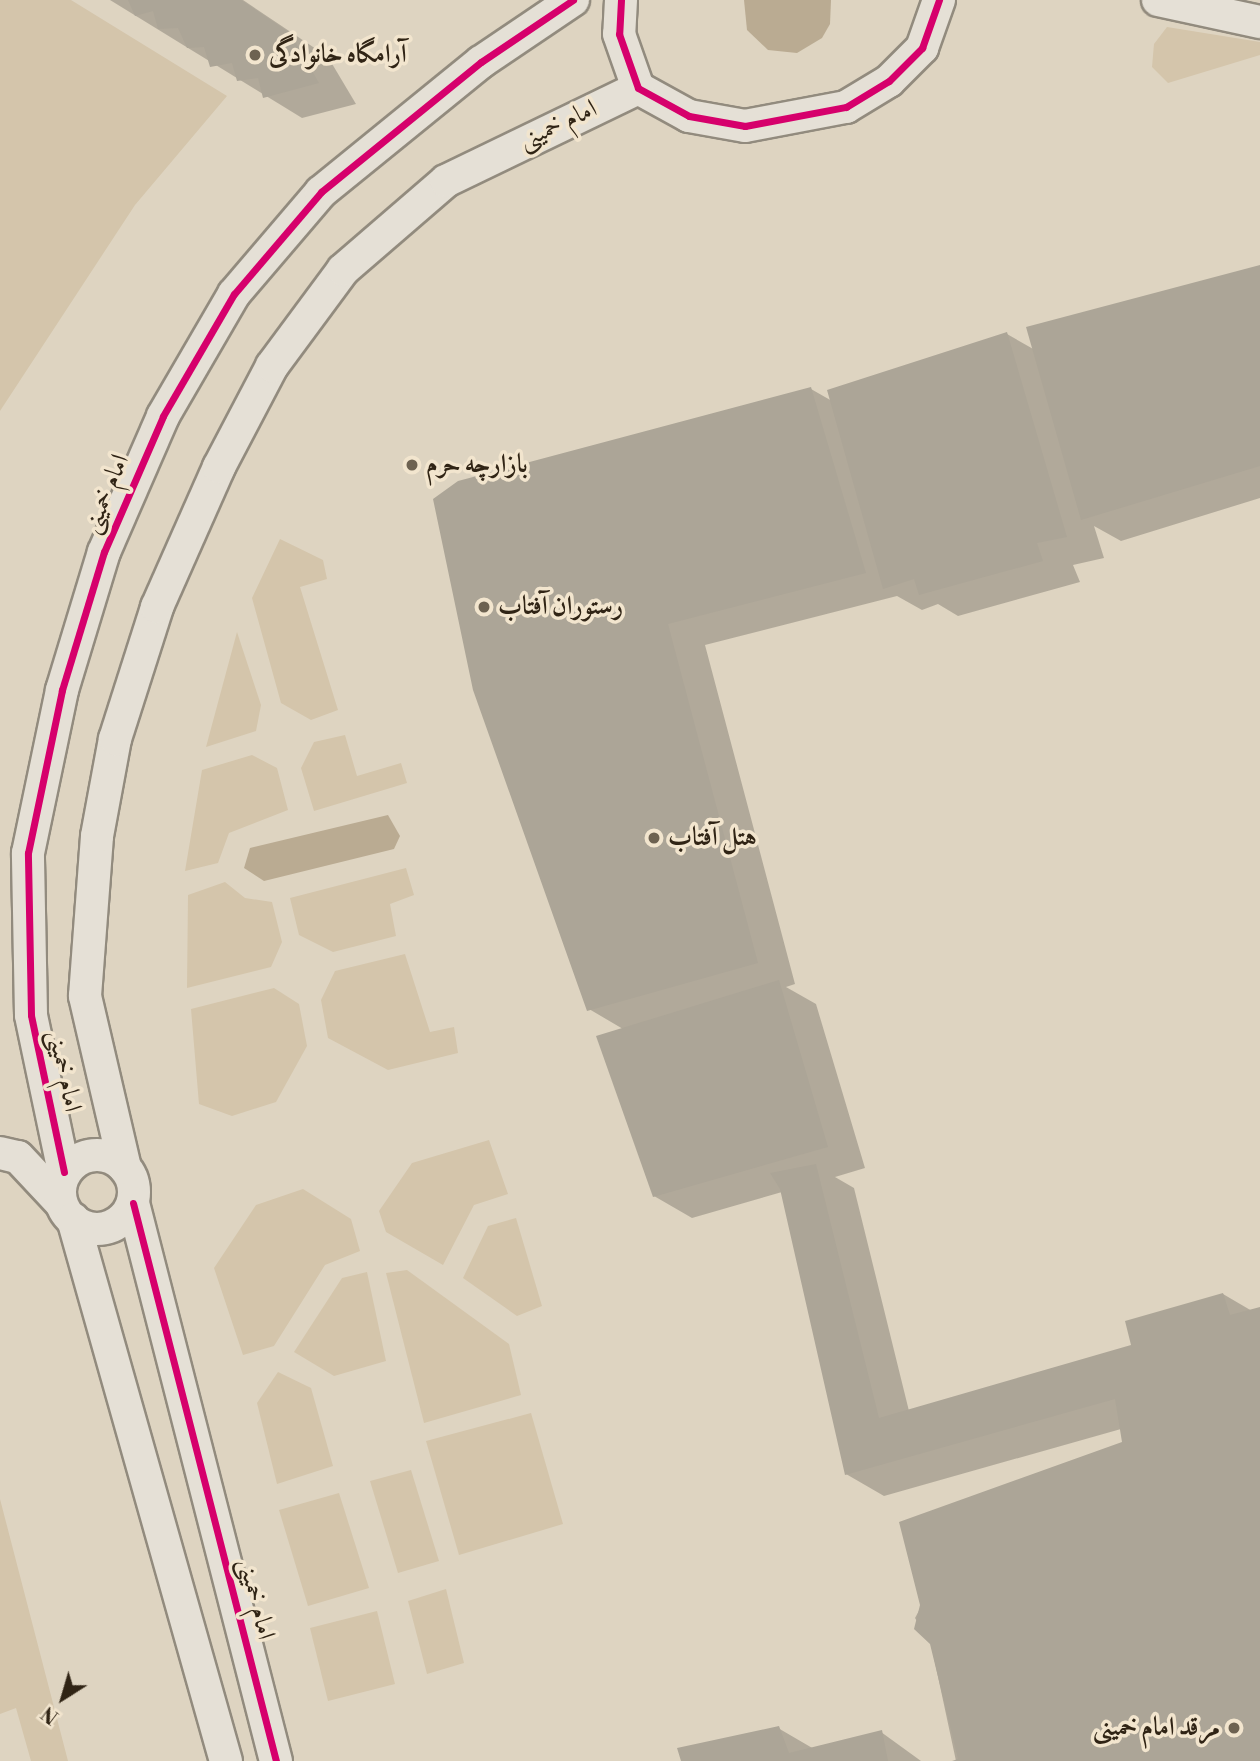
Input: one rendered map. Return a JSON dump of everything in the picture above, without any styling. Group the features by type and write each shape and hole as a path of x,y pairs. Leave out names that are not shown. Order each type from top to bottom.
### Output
{"street":[{"name":"امام خمینی","path":"64,1172 31,1015 28,853 62,690 104,552 163,416 234,294 321,192 481,62 573,0"},
{"path":"621,0 619,34 638,89 689,116 745,126 846,107 889,81 922,48 939,0"},
{"path":"1158,0 1260,22"},
{"name":"امام خمینی","path":"125,1168 85,996 97,836 115,739 157,607 219,467 272,366 343,270 446,181 638,89"},
{"path":"0,1153 19,1157 67,1211 83,1227 108,1228 133,1203 125,1168 95,1155 64,1172 67,1211 226,1761"},
{"name":"امام خمینی","path":"133,1203 276,1761"}],"shaded area":[{"path":"0,0 71,0 227,96 135,205 0,411"},
{"path":"744,0 831,0 830,24 822,38 797,53 768,50 747,30"},
{"path":"1167,27 1260,42 1260,55 1168,83 1152,67 1154,44"},
{"path":"280,539 323,560 327,579 300,587 338,710 311,720 281,703 252,598"},
{"path":"237,632 261,705 256,731 206,747"},
{"path":"345,735 357,776 401,763 407,783 314,811 301,768 314,742"},
{"path":"252,755 277,768 288,810 229,833 218,863 185,871 202,770"},
{"path":"388,815 400,836 394,849 264,881 244,868 250,848"},
{"path":"406,868 414,895 390,904 396,936 333,952 299,935 290,898"},
{"path":"225,882 245,898 272,902 282,942 271,967 187,988 188,895"},
{"path":"405,954 430,1032 454,1027 458,1053 388,1070 328,1038 321,1000 335,971"},
{"path":"274,988 299,1004 307,1046 276,1102 232,1116 199,1104 191,1009"},
{"path":"489,1140 508,1194 474,1205 443,1265 386,1232 379,1211 412,1163"},
{"path":"303,1189 351,1219 360,1251 325,1265 274,1346 243,1355 214,1268 256,1205"},
{"path":"516,1218 542,1306 517,1316 463,1278 488,1226"},
{"path":"407,1270 509,1344 521,1395 424,1423 386,1273"},
{"path":"367,1272 386,1361 334,1376 294,1352 342,1278"},
{"path":"278,1372 311,1388 333,1466 277,1484 257,1403"},
{"path":"531,1413 563,1524 459,1555 426,1441"},
{"path":"411,1470 439,1561 398,1573 370,1481"},
{"path":"339,1493 369,1588 308,1606 279,1510"},
{"path":"0,1499 68,1761 31,1761 16,1708 0,1714"},
{"path":"446,1589 464,1663 427,1674 408,1601"},
{"path":"377,1611 395,1684 328,1701 310,1628"}],"building":[{"name":"آرامگاه خانوادگی","path":"128,0 241,0 290,33 319,83 263,98 258,78 237,81 232,63 210,67 204,47 187,48 178,28 158,29 153,11 135,16"},
{"path":"1260,265 1260,466 1081,520 1026,327"},
{"path":"1007,332 1067,537 1037,543 1043,561 919,595 914,579 883,589 827,390"},
{"path":"811,387 866,573 668,624 758,963 587,1011 473,690 433,499 458,481"},
{"path":"779,980 828,1147 653,1197 596,1036"},
{"path":"816,1164 879,1418 1131,1345 1125,1321 1223,1293 1230,1315 1260,1307 1260,1761 952,1761 958,1759 930,1644 914,1629 920,1605 899,1522 1122,1442 1115,1399 845,1475 780,1189 770,1173"},
{"path":"779,1726 789,1753 882,1730 888,1761 681,1761 677,1748"}],"cycle path":[{"path":"64,1172 31,1015 28,853 62,690 104,552 163,416 234,294 321,192 481,62 573,0"},
{"path":"621,0 619,34 638,88 689,116 745,126 846,107 889,81 922,48 939,0"},
{"path":"133,1203 276,1761"}],"place":[{"name":"آرامگاه خانوادگی","path":"255,55"},
{"name":"بازارچه حرم","path":"412,465"},
{"name":"رستوران آفتاب","path":"484,607"},
{"name":"هتل آفتاب","path":"654,838"},
{"name":"مرقد امام خمینی","path":"1234,1728"}]}
